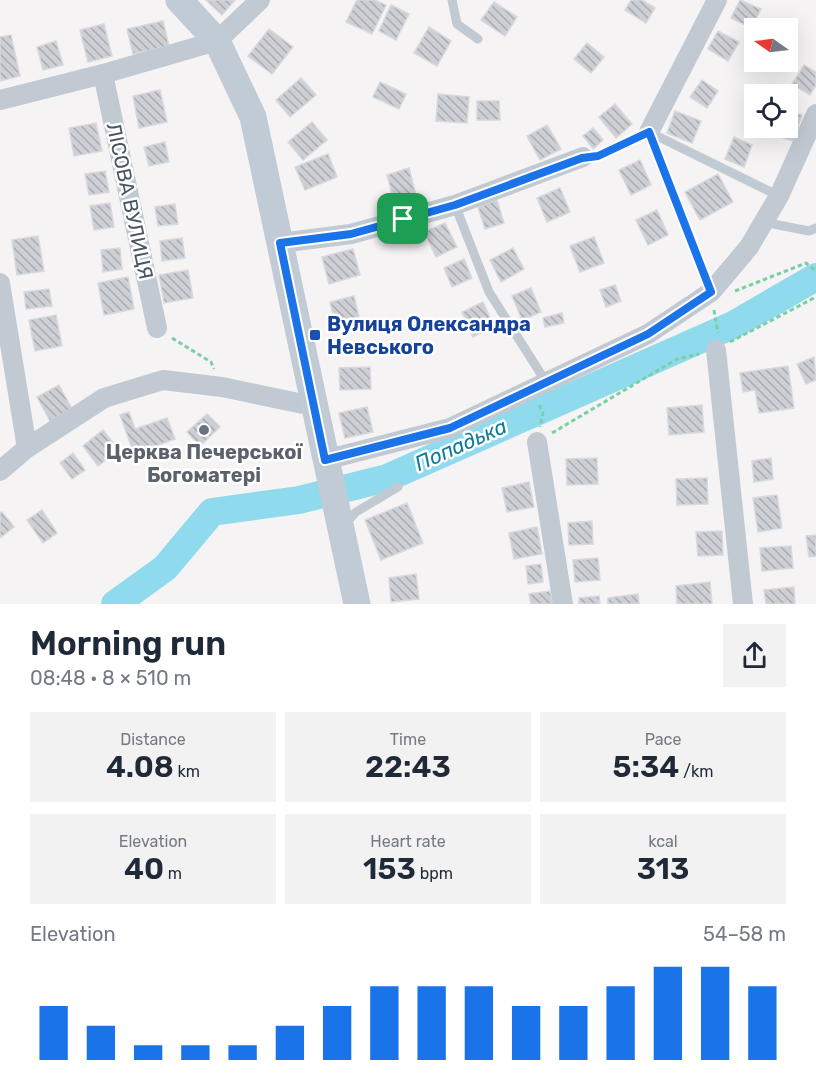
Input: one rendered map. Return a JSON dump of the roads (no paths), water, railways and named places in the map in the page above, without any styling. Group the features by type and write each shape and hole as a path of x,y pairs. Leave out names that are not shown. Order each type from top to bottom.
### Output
{"main road":[{"path":"179,0 217,41 253,117 357,604"}],"street":[{"path":"0,100 103,74 217,41 260,0"},
{"path":"649,132 717,0"},
{"name":"ЛІСОВА ВУЛИЦЯ","path":"103,74 157,328"},
{"path":"326,465 450,428 548,384 648,334 711,292 749,247 764,222 779,196 816,114"},
{"path":"280,243 351,234 455,205 582,158"},
{"path":"0,283 27,448"},
{"path":"718,344 743,604"},
{"path":"0,471 27,448 104,398 163,380 222,387 313,406"},
{"path":"537,442 563,604"}],"lane":[{"path":"452,0 457,24 478,39"},
{"path":"649,132 779,196"},
{"path":"649,132 711,292"},
{"path":"455,205 489,292 548,384"},
{"path":"764,222 809,231 816,228"},
{"path":"340,521 398,487"}],"waterway":[{"name":"Попадька","path":"115,604 165,568 212,512 299,500 387,478 733,325 816,277"}],"place":[{"name":"Вулиця Олександра Невського","path":"315,335"},
{"name":"Церква Печерської Богоматері","path":"204,430"}]}
